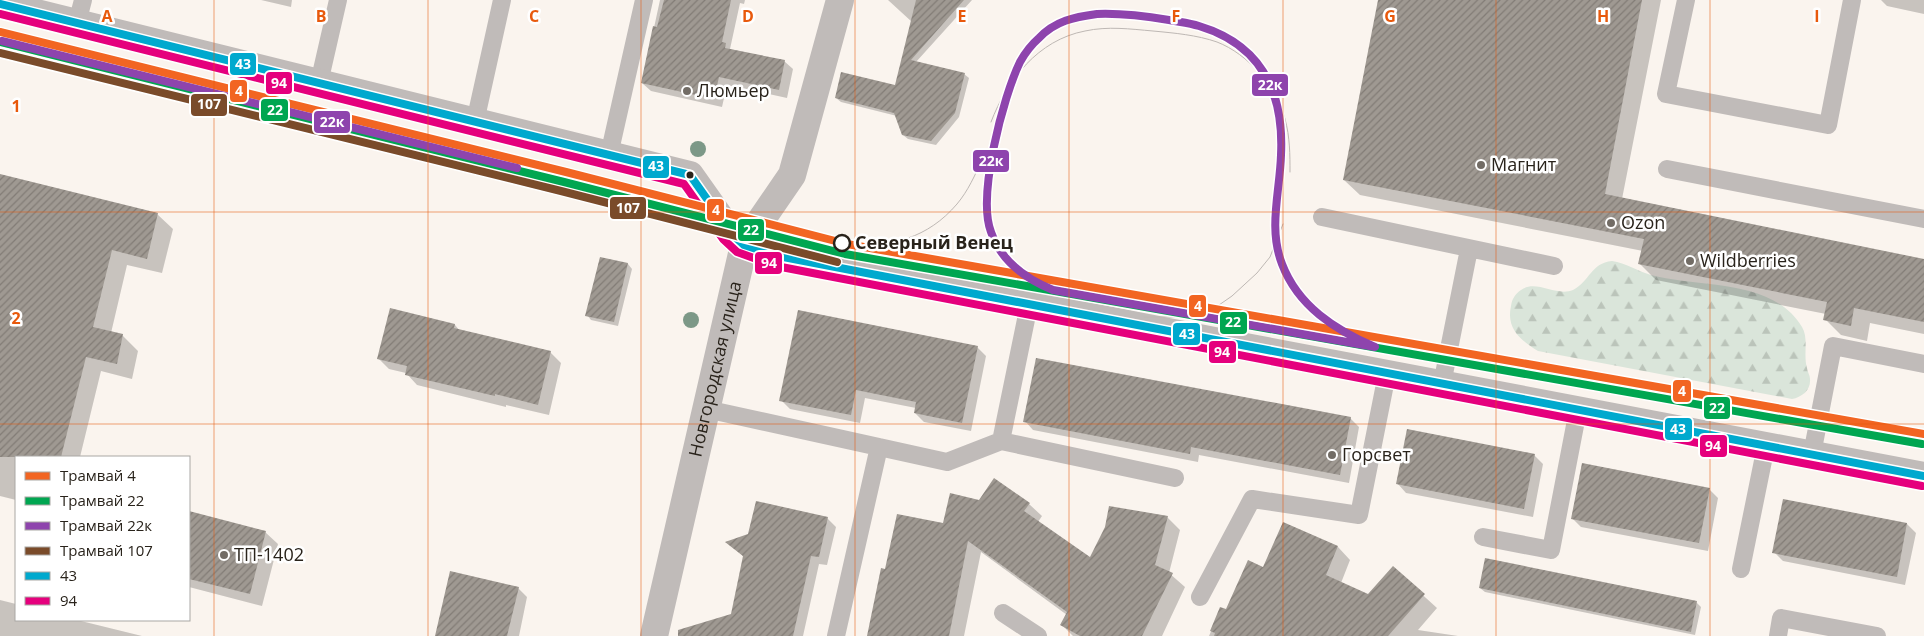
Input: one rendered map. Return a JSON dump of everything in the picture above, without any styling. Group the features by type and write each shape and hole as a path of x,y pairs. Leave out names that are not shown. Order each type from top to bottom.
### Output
{"street":[{"name":"Новгородская улица","path":"654,636 744,245 792,174 840,0"},
{"path":"0,4 80,12 319,83 690,175 731,233 744,245 778,256 1924,476"}],"lane":[{"path":"319,83 338,0"},
{"path":"475,122 502,0"},
{"path":"609,155 644,0"},
{"path":"1686,0 1666,94 1828,125 1852,0"},
{"path":"1667,169 1924,219"},
{"path":"1322,217 1554,266"},
{"path":"1442,384 1469,249"},
{"path":"1001,441 1029,305"},
{"path":"1812,454 1833,346 1924,364"},
{"path":"1200,597 1252,498 1359,515 1387,374"},
{"path":"706,409 947,462 1001,441 1175,478"},
{"path":"1483,537 1551,550 1578,410"},
{"path":"1741,569 1766,446"},
{"path":"836,636 879,447"},
{"path":"1003,613 1038,636"},
{"path":"1778,636 1781,618 1877,636"}],"green space":[{"path":"1612,261 1651,275 1754,292 1773,300 1789,311 1804,332 1806,363 1810,376 1807,390 1799,397 1792,399 1538,351 1516,333 1510,314 1512,301 1519,292 1533,286 1566,292 1573,290 1599,265"}],"building":[{"path":"664,0 731,0 722,42 726,43 725,48 785,60 779,90 719,77 714,99 641,83 653,26 657,27"},
{"path":"916,0 964,0 911,60 965,73 955,113 931,141 902,135 894,113 835,98 841,72 895,85"},
{"path":"1378,0 1642,0 1605,194 1924,259 1924,322 1854,308 1851,326 1823,320 1827,302 1638,264 1644,239 1343,180"},
{"path":"0,174 158,213 147,259 112,250 93,327 123,334 117,364 86,357 61,456 0,457"},
{"path":"600,257 628,263 614,322 585,316"},
{"path":"390,308 455,324 454,328 551,351 538,405 405,375 407,366 377,359"},
{"path":"798,310 978,346 962,423 914,413 916,402 856,390 851,415 779,401"},
{"path":"1036,358 1351,417 1340,475 1191,447 1190,454 1023,422"},
{"path":"1407,429 1535,454 1524,509 1396,484"},
{"path":"1582,463 1710,488 1699,543 1571,519"},
{"path":"994,478 1030,503 1024,511 1090,557 1105,527 1109,506 1168,516 1155,565 1173,573 1142,636 1080,636 1060,625 1067,612 968,541 949,636 867,636 881,568 885,569 897,514 943,523 950,493 979,500"},
{"path":"1783,499 1907,523 1897,577 1772,553"},
{"path":"756,501 828,517 819,557 811,556 793,636 678,636 678,630 731,614 743,556 725,542 748,534"},
{"name":"ТП-1402","path":"190,511 266,531 250,594 190,579"},
{"path":"1283,522 1338,546 1326,575 1368,594 1393,566 1425,594 1388,636 1214,636 1215,633 1210,631 1220,607 1226,609 1248,560 1263,567"},
{"path":"1485,558 1697,601 1691,632 1479,588"},
{"path":"450,571 519,587 507,636 435,636"}],"tram line":[{"name":"22к","path":"1097,14 1142,16 1199,26 1221,34 1239,45 1253,59 1265,74 1273,92 1281,132 1281,155 1275,223 1278,250 1282,264 1298,292 1320,315 1346,333 1375,347 1053,290 1024,274 1001,252 991,232 987,195 994,147 1013,78 1026,52 1045,32 1065,21 1097,14"},
{"path":"991,122 1006,91 1026,64 1053,43 1068,36 1094,29 1111,28 1193,36 1228,47 1250,63 1268,84 1281,107 1287,126 1290,172"},
{"name":"4","path":"0,32 566,172 847,244 1924,434"},
{"name":"22к","path":"2,41 517,168"},
{"name":"22","path":"0,42 845,254 1922,444"},
{"name":"107","path":"0,53 561,191 837,262"},
{"path":"847,244 863,245 893,242 921,233 934,225 946,216 961,199 982,160"},
{"path":"1144,317 1181,317 1219,305 1257,273 1270,257 1283,224"}],"transit line":[{"name":"43","path":"0,4 690,175 731,233 744,245 778,256 1924,476"},
{"name":"94","path":"0,14 684,184 723,239 737,252 776,266 1922,486"}],"place":[{"name":"Люмьер","path":"687,91"},
{"name":"Магнит","path":"1481,165"},
{"name":"Ozon","path":"1611,223"},
{"name":"Северный Венец","path":"842,243"},
{"name":"Wildberries","path":"1690,261"},
{"name":"Горсвет","path":"1332,455"},
{"name":"ТП-1402","path":"224,555"}]}
